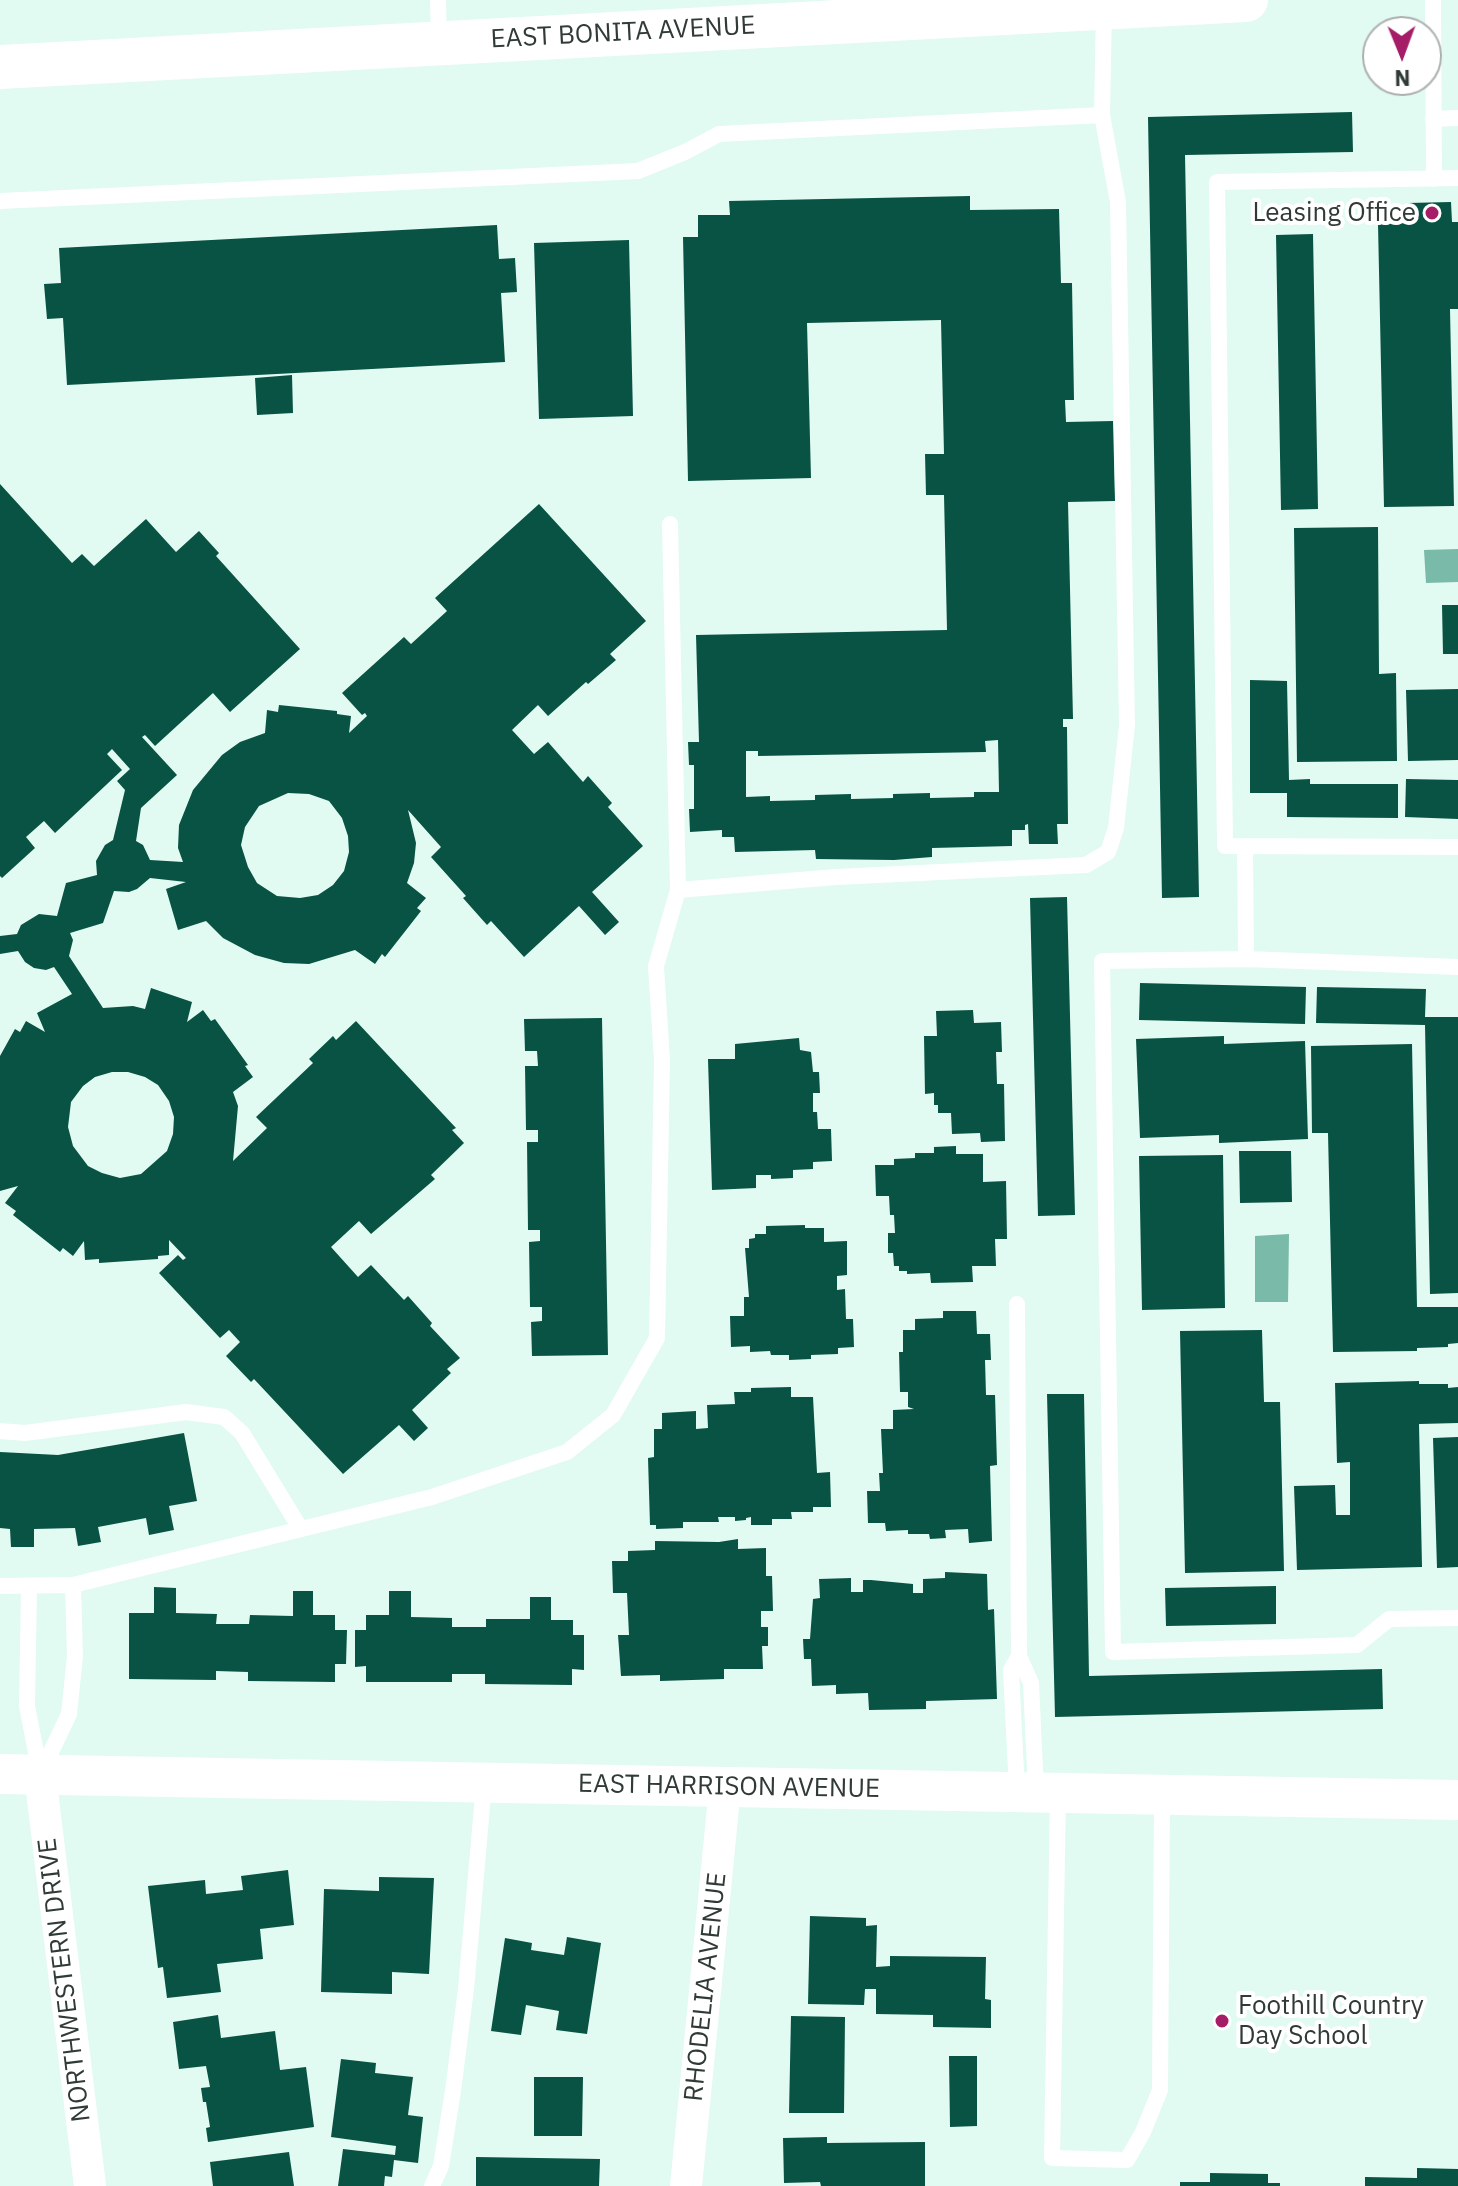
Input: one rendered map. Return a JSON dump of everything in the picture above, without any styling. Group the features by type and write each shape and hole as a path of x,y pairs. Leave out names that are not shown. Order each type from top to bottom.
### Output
{"main road":[{"name":"EAST BONITA AVENUE","path":"0,67 1246,0"}],"street":[{"name":"EAST HARRISON AVENUE","path":"0,1774 1458,1800"},
{"name":"NORTHWESTERN DRIVE","path":"40,1775 90,2186"},
{"name":"RHODELIA AVENUE","path":"686,2186 725,1787"}],"lane":[{"path":"438,0 439,43"},
{"path":"1433,0 1434,179"},
{"path":"678,890 836,877 1086,865 1108,852 1116,828 1127,725 1118,202 1102,115 1104,8"},
{"path":"0,201 638,171 719,134 1102,115"},
{"path":"1433,119 1458,118"},
{"path":"1458,178 1217,182 1225,846 1458,847"},
{"path":"0,1586 73,1585 432,1497 567,1452 613,1415 657,1338 662,1061 656,966 678,890 670,524"},
{"path":"1245,846 1246,959"},
{"path":"1458,967 1246,959 1102,961 1113,1652 1357,1645 1389,1619 1458,1618"},
{"path":"1017,1304 1019,1656 1011,1670 1057,1897 1052,2158 1127,2160 1143,2132 1160,2090 1162,1795"},
{"path":"0,1431 25,1433 186,1412 224,1417 242,1433 300,1528"},
{"path":"40,1775 69,1714 75,1656 73,1585"},
{"path":"29,1586 27,1706 40,1775"},
{"path":"432,2186 441,2166 453,2091 466,1989 484,1783"}],"shaded area":[{"path":"1458,549 1458,582 1426,583 1424,550"},
{"path":"1289,1234 1288,1302 1255,1302 1255,1236"}],"building":[{"path":"1352,112 1353,152 1185,155 1199,897 1162,898 1148,117"},
{"path":"970,196 970,210 1059,209 1061,283 1072,283 1074,400 1065,400 1066,422 1113,421 1115,501 1068,502 1073,719 1063,719 1063,727 1067,727 1068,824 1057,824 1058,844 1029,844 1028,824 1025,830 1012,830 1012,846 932,848 932,857 894,860 816,859 815,850 735,852 734,837 722,837 722,830 690,832 689,809 694,809 694,765 689,765 688,742 699,742 696,635 947,630 944,495 926,495 925,454 944,454 941,320 807,323 811,478 688,481 683,237 698,237 698,215 730,215 729,201","holes":["998,740 999,792 974,792 974,797 930,798 930,793 851,799 851,794 815,795 815,800 770,801 770,796 746,797 746,751 758,751 758,756 986,752 985,741"]},
{"path":"1451,202 1452,222 1458,222 1458,309 1450,309 1454,506 1384,507 1378,224 1409,223 1408,203"},
{"path":"497,225 499,259 515,258 517,292 501,293 505,362 67,385 63,318 47,319 44,284 61,283 59,248"},
{"path":"1313,234 1318,509 1281,510 1276,235"},
{"path":"629,240 633,416 539,419 534,243"},
{"path":"292,375 293,413 257,415 255,378"},
{"path":"0,484 72,563 82,554 94,566 146,519 176,552 199,531 219,553 216,556 300,649 230,712 213,693 155,746 145,735 142,737 177,775 141,808 136,841 143,845 150,860 183,862 178,848 179,825 193,790 222,755 240,742 265,733 267,710 278,712 279,705 337,711 337,714 351,716 349,733 367,716 365,713 362,715 342,693 404,637 411,644 447,611 435,598 539,504 646,621 610,654 616,660 588,684 586,682 548,716 538,705 512,730 534,754 548,742 583,782 588,776 612,803 608,807 643,846 592,892 619,922 605,935 579,906 524,957 491,921 487,925 463,898 466,896 431,857 441,847 408,810 416,843 414,863 407,883 426,898 417,908 421,911 385,957 382,954 375,964 355,950 309,964 284,963 255,955 223,938 206,921 178,930 166,889 186,882 150,878 129,892 114,891 103,923 70,933 73,940 69,956 103,1008 133,1006 145,1009 151,988 192,1002 187,1022 203,1010 211,1021 215,1019 248,1065 245,1066 253,1077 233,1092 238,1106 233,1161 267,1128 256,1117 313,1063 309,1059 333,1036 336,1040 356,1021 456,1128 452,1130 464,1143 431,1175 435,1179 371,1234 359,1221 331,1247 358,1277 371,1265 404,1300 408,1296 432,1323 430,1326 460,1358 447,1369 451,1373 412,1410 428,1428 414,1441 399,1425 343,1474 254,1379 251,1382 226,1356 240,1342 229,1330 220,1338 159,1273 178,1255 183,1260 186,1258 169,1240 169,1255 158,1256 158,1259 99,1263 99,1259 85,1260 84,1241 73,1256 63,1248 60,1252 13,1215 16,1211 5,1203 18,1186 0,1191 0,1056 15,1029 20,1032 26,1021 45,1032 37,1013 72,994 54,967 46,970 34,968 25,962 18,951 0,954 0,936 17,934 21,925 39,914 57,916 66,883 97,875 96,861 105,845 113,840 125,790 117,781 130,769 112,749 107,754 122,770 55,833 44,821 26,837 35,848 2,878","holes":["288,793 309,794 329,801 342,818 348,836 349,852 344,871 333,885 318,895 300,898 277,896 257,883 241,845 245,827 259,806","128,1072 158,1085 169,1101 174,1117 173,1134 167,1151 141,1174 120,1178 88,1166 73,1146 68,1127 71,1102 83,1086 95,1077"]},
{"path":"1378,527 1379,674 1396,673 1397,761 1297,762 1294,528"},
{"path":"1442,605 1458,605 1458,654 1443,654"},
{"path":"1250,680 1287,681 1289,780 1310,779 1310,784 1398,784 1398,818 1287,817 1287,793 1250,793"},
{"path":"1458,689 1458,760 1408,761 1406,690"},
{"path":"1406,779 1458,780 1458,819 1405,817"},
{"path":"1067,897 1075,1215 1038,1216 1030,898"},
{"path":"1140,983 1306,987 1305,1024 1139,1020"},
{"path":"1317,987 1426,989 1425,1017 1458,1017 1458,1293 1430,1294 1425,1025 1316,1023"},
{"path":"973,1010 974,1023 1001,1022 1002,1052 996,1052 997,1084 1004,1084 1005,1141 981,1142 980,1133 952,1134 951,1113 938,1113 934,1093 925,1094 924,1036 937,1036 936,1011"},
{"path":"602,1018 608,1355 532,1356 531,1322 542,1321 542,1307 530,1307 529,1242 540,1241 540,1230 528,1230 527,1142 538,1142 538,1130 526,1130 525,1066 538,1066 537,1051 525,1051 524,1019"},
{"path":"1224,1036 1224,1044 1305,1041 1308,1139 1219,1143 1219,1135 1140,1138 1136,1039"},
{"path":"799,1038 800,1050 811,1052 813,1072 819,1072 820,1093 813,1093 813,1112 817,1112 818,1129 831,1129 832,1161 813,1162 813,1169 793,1170 793,1178 771,1179 771,1175 756,1175 756,1188 712,1190 708,1059 735,1059 735,1044"},
{"path":"1412,1044 1417,1307 1458,1307 1458,1343 1448,1344 1448,1347 1417,1348 1417,1351 1333,1352 1328,1133 1312,1133 1311,1046"},
{"path":"956,1146 956,1154 983,1154 983,1182 1006,1181 1007,1239 995,1239 996,1266 972,1266 973,1282 931,1283 930,1273 907,1274 907,1271 899,1271 899,1266 894,1266 893,1253 888,1253 888,1233 895,1233 894,1215 890,1215 889,1196 876,1196 875,1165 894,1165 894,1159 915,1158 915,1153 934,1153 934,1147"},
{"path":"1239,1151 1291,1151 1292,1202 1240,1203"},
{"path":"1223,1155 1225,1308 1142,1310 1139,1156"},
{"path":"805,1225 805,1228 824,1228 824,1242 847,1241 847,1275 837,1276 837,1290 845,1289 846,1319 853,1319 854,1347 838,1348 838,1354 789,1360 789,1355 771,1355 770,1351 750,1352 750,1346 731,1347 730,1316 744,1316 744,1297 749,1297 745,1248 749,1248 749,1239 755,1238 755,1234 766,1234 766,1226"},
{"path":"943,1311 976,1311 977,1334 990,1334 991,1360 985,1360 986,1395 995,1395 997,1465 990,1466 992,1541 969,1543 968,1529 945,1530 946,1538 930,1539 929,1534 908,1534 908,1530 886,1531 885,1523 868,1523 867,1491 880,1491 879,1473 883,1473 881,1429 893,1429 893,1410 914,1409 908,1407 908,1392 900,1392 899,1352 903,1352 903,1330 915,1330 915,1319 943,1318"},
{"path":"1262,1330 1264,1402 1280,1402 1284,1571 1185,1573 1180,1331"},
{"path":"1419,1381 1419,1384 1458,1387 1458,1423 1419,1424 1422,1567 1297,1570 1294,1486 1335,1485 1336,1515 1350,1515 1350,1462 1337,1463 1335,1383"},
{"path":"791,1387 791,1397 813,1397 817,1473 830,1472 831,1507 813,1507 813,1512 791,1512 792,1519 772,1519 772,1525 751,1525 751,1517 735,1521 735,1517 718,1517 719,1522 683,1522 683,1528 656,1529 656,1525 650,1525 648,1458 654,1457 654,1429 662,1429 662,1413 696,1411 696,1429 708,1428 707,1405 735,1404 734,1392 751,1392 751,1388"},
{"path":"1047,1394 1084,1394 1089,1676 1382,1669 1383,1709 1055,1717"},
{"path":"184,1433 197,1501 169,1506 174,1530 149,1535 146,1518 98,1527 101,1542 78,1546 75,1528 34,1529 34,1547 11,1547 10,1529 0,1528 0,1452 58,1455"},
{"path":"1458,1437 1458,1567 1437,1568 1433,1438"},
{"path":"738,1539 738,1549 766,1548 766,1576 772,1576 773,1611 761,1611 761,1627 768,1627 768,1646 762,1646 763,1669 724,1669 724,1679 660,1681 660,1675 621,1676 618,1635 629,1635 627,1593 613,1593 612,1561 628,1561 628,1551 655,1550 655,1541 719,1542"},
{"path":"945,1572 987,1574 988,1610 994,1609 997,1699 926,1701 926,1709 869,1710 868,1693 836,1694 836,1685 812,1686 811,1659 804,1659 803,1639 810,1639 813,1599 820,1598 819,1579 851,1578 851,1592 863,1592 863,1580 871,1580 913,1584 913,1593 923,1593 923,1579 945,1578"},
{"path":"1276,1586 1276,1624 1166,1626 1165,1588"},
{"path":"154,1587 176,1588 176,1613 217,1614 216,1624 249,1624 250,1615 293,1616 293,1591 313,1591 313,1615 335,1615 335,1630 347,1630 346,1664 335,1664 335,1682 248,1681 248,1672 216,1671 216,1680 129,1679 129,1613 154,1613"},
{"path":"389,1591 411,1591 411,1617 452,1618 452,1627 486,1627 486,1619 530,1619 530,1597 551,1597 551,1620 573,1620 573,1635 584,1635 584,1670 572,1669 572,1685 485,1684 485,1674 452,1674 452,1682 366,1682 366,1666 355,1667 355,1630 366,1630 366,1615 389,1615"},
{"path":"288,1870 294,1925 260,1929 263,1959 217,1964 221,1992 167,1998 163,1967 158,1968 148,1886 205,1880 206,1894 243,1890 241,1876"},
{"path":"379,1877 434,1878 429,1974 392,1972 392,1994 321,1992 324,1889 379,1891"},
{"path":"810,1916 866,1918 866,1926 877,1925 876,1967 890,1966 890,1956 986,1957 985,1999 991,2000 991,2028 933,2027 933,2015 876,2014 876,1989 865,1989 864,2005 808,2004"},
{"path":"567,1937 601,1943 587,2034 556,2030 559,2011 526,2005 521,2035 491,2031 505,1938 532,1943 531,1950 564,1955"},
{"path":"218,2015 221,2038 275,2031 280,2070 306,2067 314,2127 208,2142 206,2128 210,2127 201,2088 210,2087 206,2066 179,2069 173,2022"},
{"path":"791,2016 845,2017 844,2113 789,2113"},
{"path":"949,2056 977,2056 977,2126 950,2127"},
{"path":"341,2059 376,2063 375,2073 413,2077 408,2115 423,2117 418,2163 394,2160 392,2177 385,2176 384,2186 338,2186 343,2149 395,2155 396,2146 331,2137"},
{"path":"534,2077 583,2077 582,2136 534,2136"},
{"path":"827,2137 827,2143 925,2142 925,2186 784,2183 783,2138"},
{"path":"289,2152 294,2186 213,2186 210,2162"},
{"path":"476,2157 600,2159 599,2186 476,2186"},
{"path":"1417,2168 1458,2169 1458,2186 1365,2186 1365,2177 1417,2178"},
{"path":"1210,2173 1268,2174 1268,2183 1280,2183 1280,2186 1180,2186 1180,2182 1210,2182"}],"place":[{"name":"Leasing Office","path":"1432,213"},
{"name":"Foothill Country Day School","path":"1222,2021"}]}
